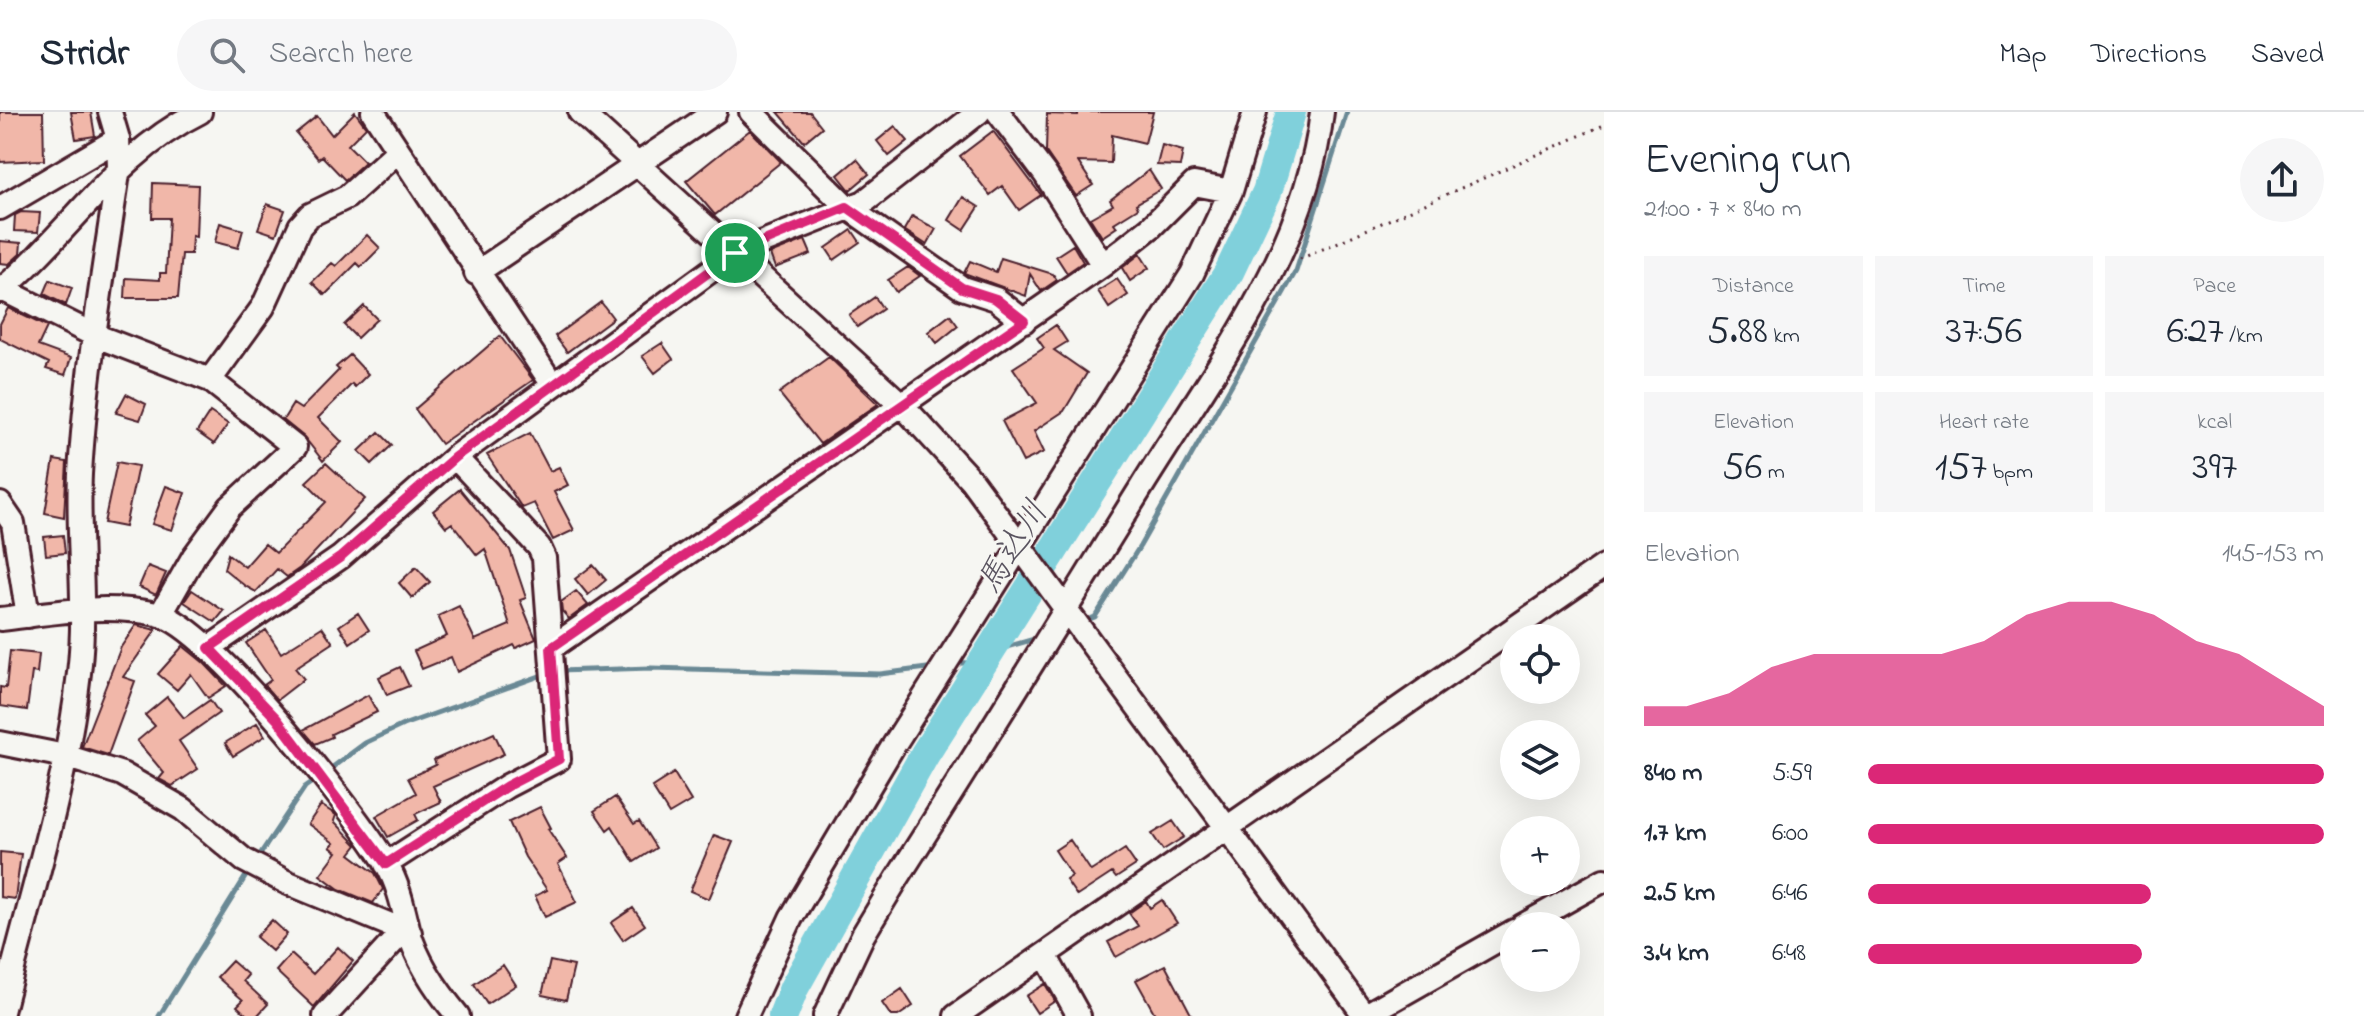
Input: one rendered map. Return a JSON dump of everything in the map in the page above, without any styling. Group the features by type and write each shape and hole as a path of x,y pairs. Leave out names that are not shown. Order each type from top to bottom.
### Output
{"street":[{"path":"161,614 194,556 230,507 295,447 210,380 94,335 1,290 30,265 119,167 200,112"},
{"path":"373,112 476,273 553,385"},
{"path":"580,112 902,405 971,480 1365,1016 1500,939"},
{"path":"476,273 715,112"},
{"path":"751,112 847,207 962,288 996,299 1024,321"},
{"path":"209,648 341,557 455,457 735,253 864,202 979,112"},
{"path":"998,112 1045,174 1103,265"},
{"path":"746,1016 791,918 892,748 1022,550 1192,274 1231,191 1255,112"},
{"path":"825,1016 877,911 1241,328 1297,218 1312,172 1322,112"},
{"path":"1,1016 7,958 65,756 79,673 84,607 79,554 85,397 119,167 114,120"},
{"path":"0,208 114,120"},
{"path":"210,380 263,307 300,226 310,215 347,197 398,151"},
{"path":"552,654 1103,265 1151,227 1194,184 1231,191"},
{"path":"386,864 507,786 559,759 544,558 539,547 455,457"},
{"path":"0,504 13,523 28,616"},
{"path":"956,1016 1604,566"},
{"path":"0,619 84,607 161,614 209,648 255,693 386,864 405,903 406,932 437,987 458,1016"},
{"path":"0,743 65,756 122,774 154,790 254,866 406,932"},
{"path":"1547,912 1604,880"},
{"path":"325,1016 406,932"},
{"path":"1045,955 1079,1016"}],"path":[{"path":"1311,254 1604,125"}],"building":[{"path":"0,112 43,112 44,160 0,162"},
{"path":"71,112 91,112 95,136 76,139"},
{"path":"355,112 366,127 348,145 365,162 345,180 322,156 318,159 296,133 317,116 332,135"},
{"path":"778,112 810,112 822,127 804,142"},
{"path":"1078,112 1153,112 1145,143 1112,135 1111,163 1078,162 1093,185 1076,196 1046,152 1047,114 1078,115"},
{"path":"895,126 908,141 889,156 877,141"},
{"path":"750,130 781,162 715,215 686,181"},
{"path":"993,131 1041,195 1019,210 1002,186 990,195 960,156"},
{"path":"1162,145 1183,151 1180,166 1157,165"},
{"path":"857,159 869,174 850,190 838,175"},
{"path":"1149,170 1161,189 1136,204 1138,208 1114,223 1117,227 1102,237 1090,218 1113,205 1110,200"},
{"path":"153,183 198,185 196,237 192,236 191,254 182,254 178,298 125,298 126,278 160,280 160,273 166,273 169,218 152,218"},
{"path":"963,197 979,207 964,230 949,220"},
{"path":"267,204 285,210 276,235 258,229"},
{"path":"21,212 40,213 38,232 14,231 15,215"},
{"path":"912,216 936,229 927,245 904,230"},
{"path":"220,223 243,230 238,248 215,242"},
{"path":"852,230 860,242 834,260 826,248"},
{"path":"367,235 380,248 361,267 357,263 325,295 312,282 332,263 336,266"},
{"path":"805,240 811,254 775,268 770,254"},
{"path":"0,241 21,243 20,254 9,264 0,263"},
{"path":"1073,245 1083,262 1067,273 1056,256"},
{"path":"1140,254 1149,268 1130,281 1122,268"},
{"path":"1001,258 1053,274 1057,280 1041,291 1030,274 1026,296 964,273 970,261 996,272"},
{"path":"908,267 920,276 896,292 888,280"},
{"path":"1117,279 1128,295 1109,308 1098,291"},
{"path":"50,280 72,288 66,305 44,294"},
{"path":"875,297 883,309 857,327 849,315"},
{"path":"601,302 613,318 567,352 555,336"},
{"path":"364,306 377,319 357,338 344,325"},
{"path":"8,308 47,327 38,346 71,358 65,375 46,369 49,363 0,339 0,324"},
{"path":"950,315 958,326 937,343 928,332"},
{"path":"1056,325 1067,342 1054,350 1087,373 1064,411 1034,431 1044,452 1023,462 1002,421 1037,403 1013,368 1044,348 1037,338"},
{"path":"500,336 533,380 441,444 415,409"},
{"path":"662,343 673,359 655,373 642,356"},
{"path":"350,355 368,374 355,387 352,384 318,418 342,442 323,461 304,437 283,420 293,404 301,409"},
{"path":"829,357 878,404 820,444 779,393"},
{"path":"126,394 146,404 140,420 116,413"},
{"path":"210,412 228,424 214,444 197,432"},
{"path":"379,432 392,445 372,464 359,451"},
{"path":"530,433 550,471 559,467 568,485 554,492 574,530 553,540 534,503 522,508 487,455"},
{"path":"54,460 67,462 64,517 45,513"},
{"path":"117,462 138,466 125,527 104,523"},
{"path":"326,463 365,499 300,568 287,577 277,569 256,592 245,586 224,569 228,554 245,567 265,544 276,553 326,502 306,482"},
{"path":"166,486 185,493 172,530 152,524"},
{"path":"460,489 510,550 526,598 520,600 536,639 516,648 514,645 457,672 451,657 422,669 414,651 447,636 438,616 459,606 475,640 510,625 485,549 477,555 452,523 446,527 433,511"},
{"path":"63,535 65,553 46,555 44,537"},
{"path":"593,565 606,580 588,595 575,579"},
{"path":"148,566 166,573 156,595 139,587"},
{"path":"416,567 430,582 412,598 399,583"},
{"path":"192,590 224,611 215,622 184,602"},
{"path":"576,591 588,605 569,619 562,611 561,602"},
{"path":"358,613 369,630 350,643 339,626"},
{"path":"136,625 156,630 123,677 135,681 108,755 82,747 121,647"},
{"path":"322,627 333,643 295,668 304,679 277,700 264,685 271,680 246,643 266,630 281,653"},
{"path":"183,646 226,686 208,698 191,674 177,690 158,674"},
{"path":"10,651 39,654 37,673 32,672 27,710 0,706 0,687 6,688"},
{"path":"400,667 409,686 387,695 379,677"},
{"path":"368,695 377,712 331,734 332,737 315,744 303,730"},
{"path":"167,697 184,718 210,700 219,713 179,741 198,769 172,786 159,779 164,773 137,741 155,726 145,715"},
{"path":"257,723 265,736 233,756 225,743"},
{"path":"494,733 504,754 433,786 441,802 415,814 418,820 388,837 376,816 416,793 408,778 436,765 434,760"},
{"path":"674,773 691,801 669,814 652,787"},
{"path":"615,797 634,824 639,821 656,848 634,862 612,826 607,830 594,811"},
{"path":"321,805 336,815 334,821 357,845 350,854 375,873 383,889 373,903 339,889 320,875 337,852 330,847 334,843 308,824"},
{"path":"540,807 551,828 548,829 567,858 558,864 577,902 545,917 535,896 547,890 525,857 509,822"},
{"path":"1173,821 1184,837 1163,850 1152,834"},
{"path":"714,835 733,842 709,899 690,891"},
{"path":"1070,840 1091,871 1125,849 1136,865 1116,878 1112,873 1077,896 1066,880 1072,876 1055,850"},
{"path":"0,852 21,854 15,899 0,897"},
{"path":"1162,900 1177,923 1116,957 1108,942 1138,926 1129,913 1146,901 1150,908"},
{"path":"633,908 645,925 623,940 611,923"},
{"path":"272,920 287,934 272,951 256,937"},
{"path":"338,947 353,961 314,1007 276,971 291,954 313,974"},
{"path":"232,961 248,975 243,981 268,1004 257,1016 248,1016 237,1006 243,1000 217,977"},
{"path":"550,961 574,966 566,1000 542,995"},
{"path":"503,965 516,985 487,1004 474,984"},
{"path":"1165,965 1192,1016 1156,1016 1136,980"},
{"path":"1045,984 1055,1001 1037,1013 1026,996"},
{"path":"902,989 913,1006 898,1016 891,1016 882,1003"}],"waterway":[{"name":"馬込川","path":"783,1016 794,988 925,754 1229,272 1267,192 1291,112"},
{"path":"1081,622 1095,617 1140,546 1296,271 1347,112"},
{"name":"馬込川","path":"953,664 973,662 989,652 1038,638"},
{"path":"558,671 651,668 880,674 935,667"},
{"path":"326,772 365,743 403,725 548,673"},
{"path":"257,859 305,787 318,778"},
{"path":"159,1016 249,871"}],"route":[{"path":"847,207 962,288 996,299 1024,321 551,648 559,759 507,786 386,864 365,832 277,719 209,648 341,557 455,457 735,253 847,207"}]}
